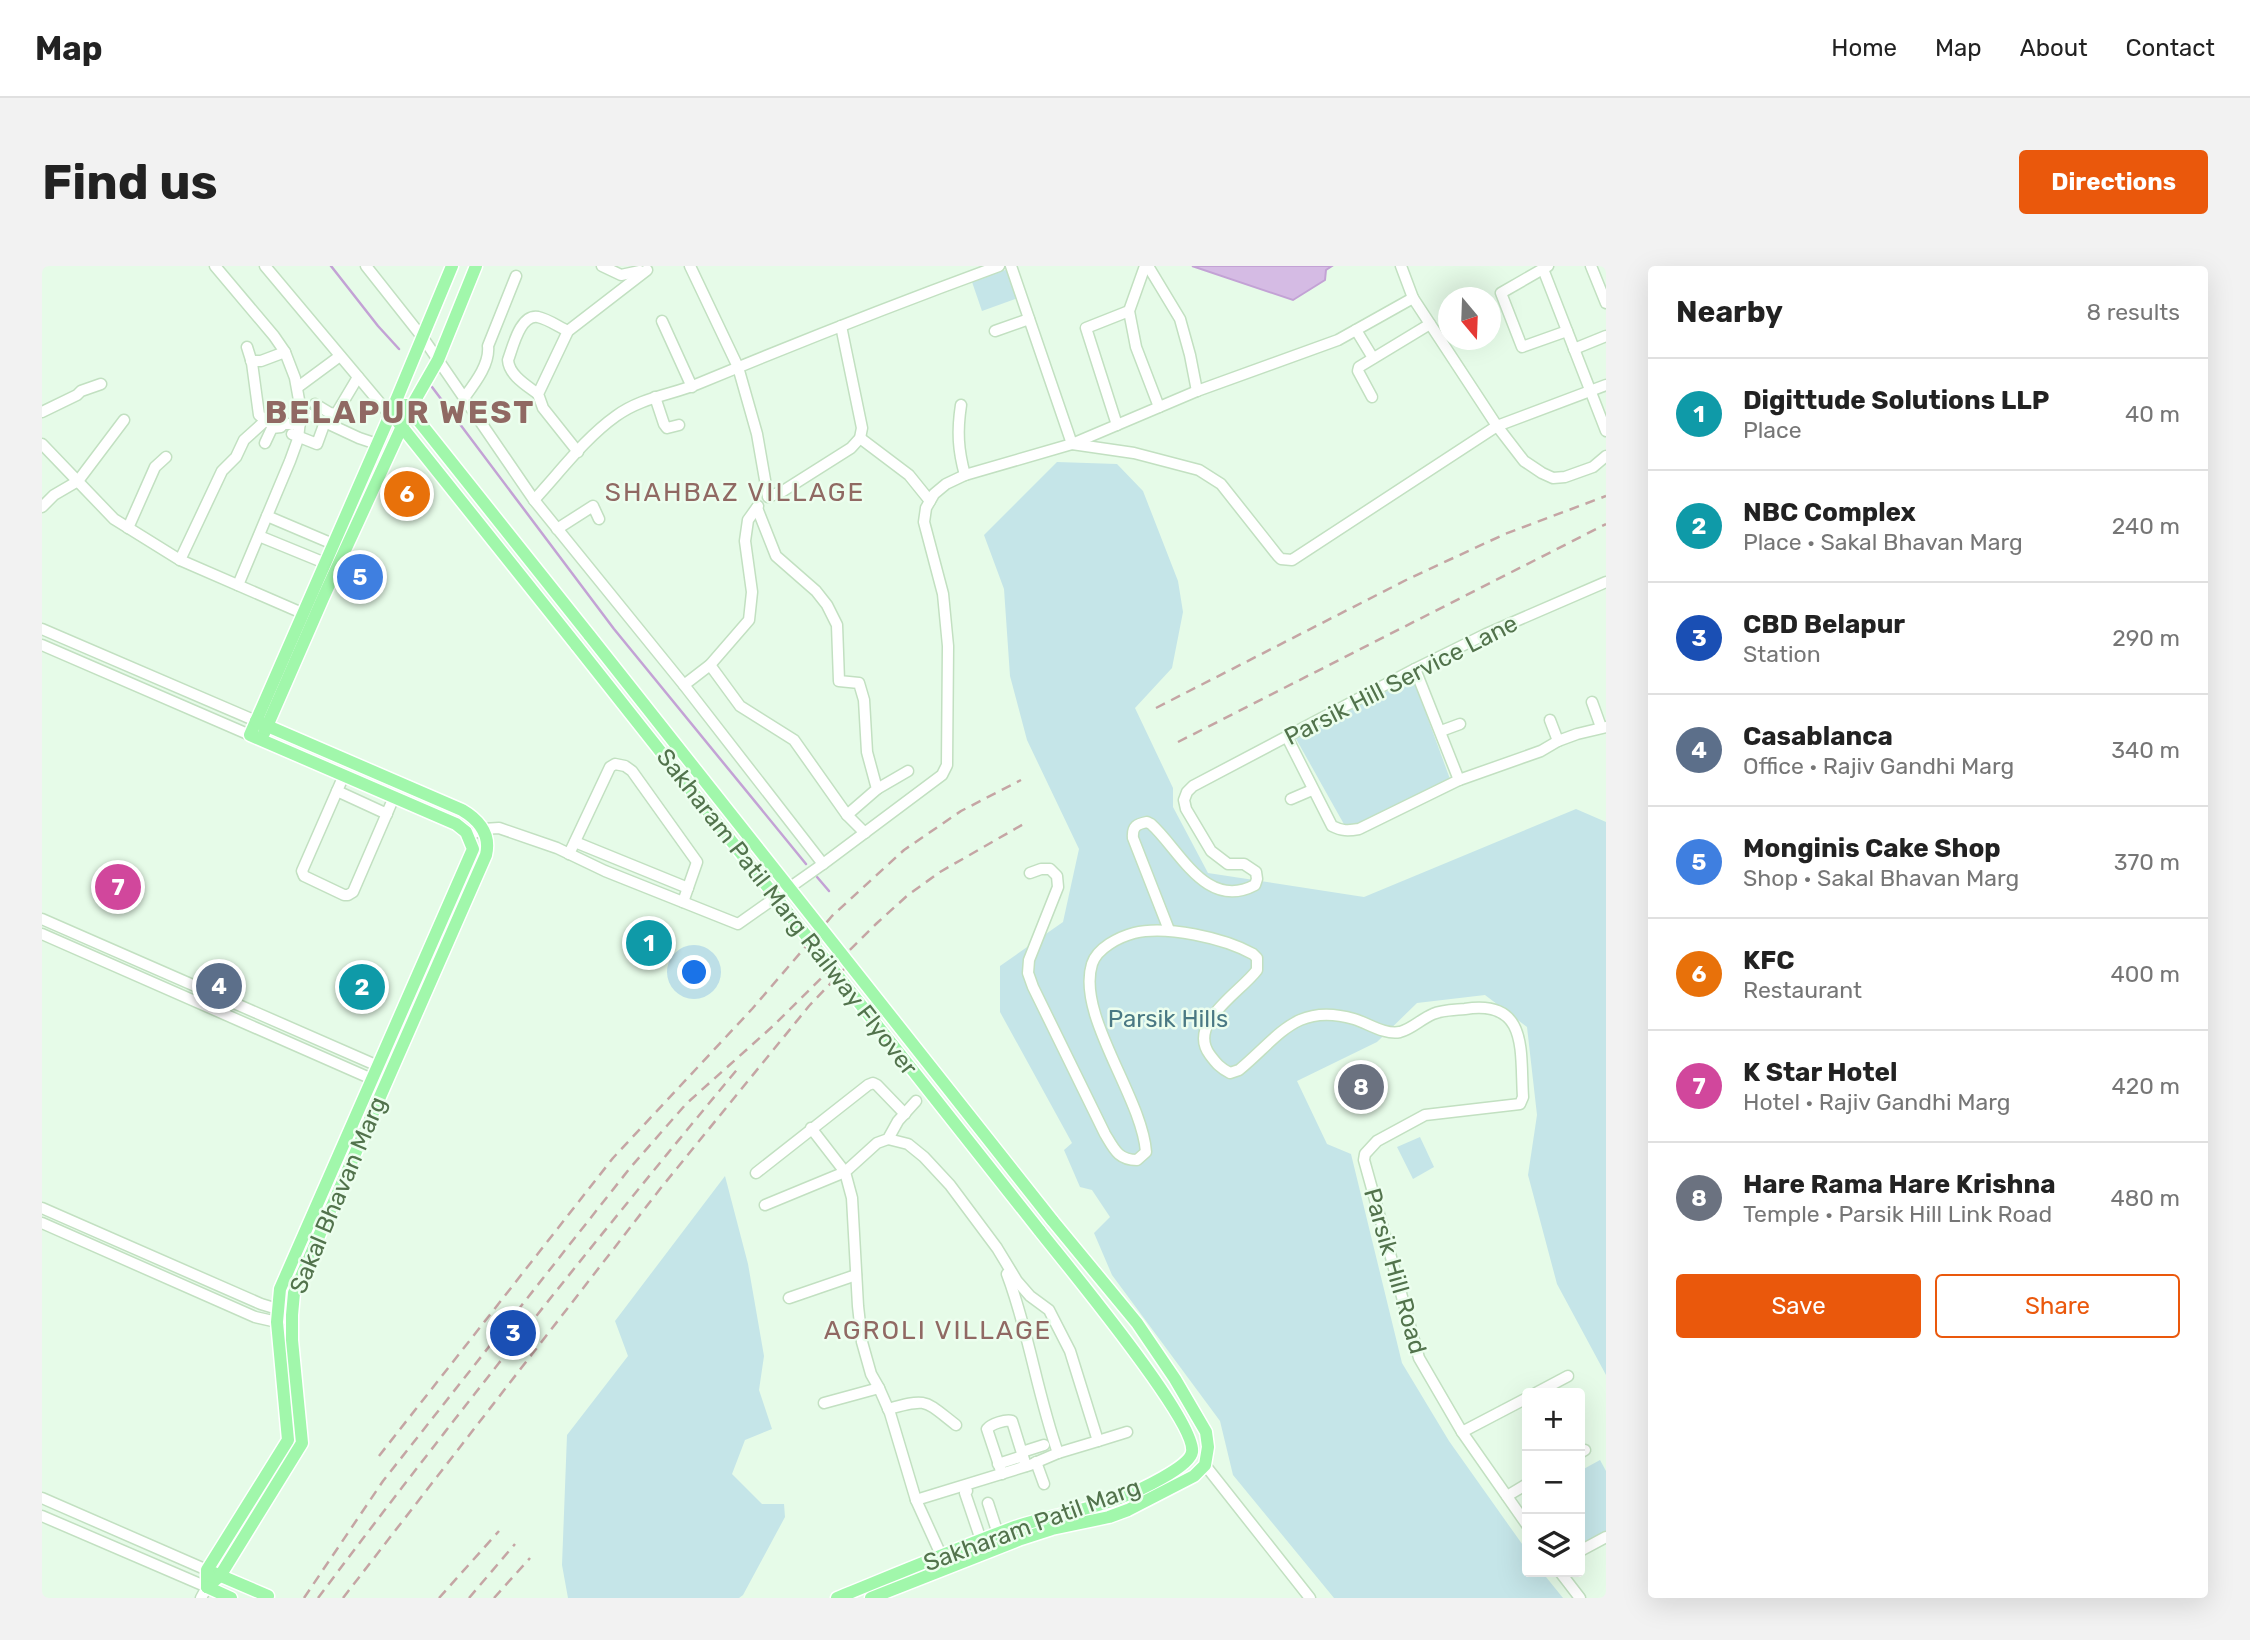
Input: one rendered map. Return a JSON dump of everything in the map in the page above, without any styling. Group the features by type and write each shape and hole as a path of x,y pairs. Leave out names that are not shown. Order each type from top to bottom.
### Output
{"main road":[{"path":"309,616 325,563 452,266"},
{"path":"468,836 456,824 255,737 309,616 438,360 476,266"},
{"path":"397,399 411,409"},
{"name":"Sakharam Patil Marg Railway Flyover","path":"411,409 1052,1220 1137,1323 1175,1379 1206,1432 1208,1447 1205,1465"},
{"path":"390,415 403,426"},
{"name":"Sakharam Patil Marg Railway Flyover","path":"403,426 1137,1355"},
{"path":"261,723 462,810 483,829"},
{"name":"Sakal Bhavan Marg","path":"204,1593 220,1576 302,1443 292,1315 294,1293 486,855 488,846 483,829"},
{"name":"Sakal Bhavan Marg","path":"207,1570 288,1440 277,1322 281,1289 473,849 468,836"},
{"name":"Sakharam Patil Marg","path":"871,1598 981,1541 1048,1517 1123,1496 1189,1460 1192,1454 1190,1440 1161,1388 1137,1355"},
{"name":"Sakharam Patil Marg","path":"837,1598 1052,1529 1109,1517 1194,1476 1205,1465"},
{"path":"231,1598 204,1593 207,1570 268,1596"}],"street":[{"path":"215,266 274,336 302,387 299,430 290,461 238,585"},
{"path":"265,266 390,415"},
{"path":"366,266 423,338 534,500 684,685 823,864"},
{"path":"497,332 524,266"},
{"path":"602,266 621,275 649,268"},
{"path":"690,266 738,368 757,434 768,497"},
{"path":"1011,266 1072,443"},
{"path":"1146,266 1129,311 1136,346 1159,407"},
{"path":"1146,266 1180,318 1197,391"},
{"path":"1401,266 1413,298 1497,426 1524,461 1553,478 1565,477 1593,467 1606,456"},
{"path":"1591,266 1606,303"},
{"path":"534,500 616,416 636,404 660,401 991,267"},
{"path":"1567,331 1522,347 1502,293 1545,267 1606,431"},
{"path":"538,394 568,331 649,268"},
{"path":"464,398 482,372 488,345 516,276"},
{"path":"468,836 483,829 499,828 738,924 942,775 947,765 948,646 943,594 924,522 926,508 934,494 946,484 965,475 1072,443 1197,391 1338,340 1413,298"},
{"path":"1117,425 1086,328 1129,311"},
{"path":"568,331 537,317 530,318 524,322 508,360 513,373 538,394 543,408 578,452"},
{"path":"995,331 1030,319"},
{"path":"662,321 692,387"},
{"path":"1372,397 1357,371 1359,367 1430,324"},
{"path":"684,685 710,665 749,620 752,592 745,541 748,520 768,497 783,491 851,448 860,438 862,428 841,326"},
{"path":"1356,330 1373,358"},
{"path":"1574,349 1606,336"},
{"path":"247,347 258,415 271,424 299,430 317,444 321,420 316,405 336,414 358,377"},
{"path":"251,361 261,361 285,352"},
{"path":"302,387 340,356"},
{"path":"42,412 81,391 101,384"},
{"path":"1072,443 1134,453 1199,470 1221,484 1281,559 1292,560 1497,426 1606,385"},
{"path":"660,401 667,428 679,425"},
{"path":"961,405 957,430 965,475"},
{"path":"301,411 377,444"},
{"path":"42,506 54,495 78,481 124,420"},
{"path":"180,560 222,471 236,457 244,440 265,421"},
{"path":"265,443 274,427 289,428 292,434 299,430"},
{"path":"860,438 909,475 930,501"},
{"path":"42,444 114,519 180,560 309,616"},
{"path":"128,528 155,467 166,457"},
{"path":"558,529 593,506 599,519"},
{"path":"757,508 776,556 816,592 837,625 839,681 859,683 864,700 867,752 877,789"},
{"path":"267,518 333,546"},
{"path":"259,536 325,563"},
{"name":"Parsik Hill Service Lane","path":"1169,930 1133,838 1134,828 1138,824 1147,822 1155,827 1190,870 1205,883 1227,890 1240,890 1255,885 1256,872 1251,868 1244,864 1228,864 1211,851 1186,809 1184,800 1187,792 1199,783 1415,669 1486,634 1606,582"},
{"path":"42,629 261,723"},
{"path":"42,645 255,737"},
{"path":"710,665 740,706 794,740 847,815 865,833"},
{"path":"1415,669 1459,780"},
{"path":"1287,737 1332,826 1348,831 1359,829 1459,780 1541,751 1558,741 1604,727 1592,702"},
{"path":"1550,720 1558,741"},
{"path":"1441,731 1460,724"},
{"path":"569,854 610,766 625,766 632,771 696,858 697,864 683,902"},
{"path":"847,815 877,789 908,771"},
{"path":"344,775 302,871 304,876 344,895 353,892 394,797"},
{"path":"1291,799 1312,790"},
{"path":"337,791 387,814"},
{"path":"575,842 688,888"},
{"path":"1030,873 1050,869 1056,876 1058,887 1029,960 1031,980 1105,1134 1118,1155 1126,1160 1137,1160 1146,1152 1145,1140 1131,1098 1102,1032 1091,996 1093,962 1101,951 1124,936 1137,932 1169,930"},
{"path":"42,919 378,1066 388,1078"},
{"name":"Parsik Hill Road","path":"1169,930 1198,935 1248,951 1257,958 1254,974 1213,1016 1204,1032 1203,1042 1206,1049 1220,1068 1230,1073 1239,1070 1297,1020 1310,1015 1334,1014 1386,1031 1399,1032 1435,1013 1482,1006 1494,1009 1515,1024 1519,1035 1523,1097 1520,1104 1425,1115 1377,1141 1365,1154 1365,1170 1419,1358 1462,1432 1522,1518"},
{"path":"42,934 372,1079 388,1078"},
{"path":"233,1018 238,1005"},
{"path":"756,1173 873,1083 905,1114"},
{"path":"888,1139 898,1121 916,1101"},
{"path":"811,1129 845,1172 852,1198 862,1342 871,1374 888,1409 916,1500 944,1562"},
{"path":"765,1205 845,1172 877,1143 888,1139 908,1144 950,1185 997,1248 1017,1281 1030,1296 1049,1310 1070,1351 1098,1441"},
{"path":"42,1208 292,1315"},
{"path":"42,1223 255,1317 277,1322 292,1315"},
{"path":"997,1248 1020,1308 1039,1394 1058,1453"},
{"path":"789,1298 856,1275"},
{"path":"1545,1388 1568,1376"},
{"path":"824,1403 879,1388"},
{"path":"1462,1432 1522,1401"},
{"path":"888,1409 922,1402 931,1405 956,1425"},
{"path":"1000,1469 987,1429 1009,1419 1012,1420 1027,1459 1044,1484"},
{"path":"916,1500 983,1480 1000,1469 1027,1459 1058,1453 1127,1432"},
{"path":"1027,1459 1044,1446"},
{"path":"1205,1465 1310,1598"},
{"path":"983,1480 998,1534"},
{"path":"1507,1496 1522,1487"},
{"path":"967,1491 965,1493 981,1541"},
{"path":"42,1498 207,1570"},
{"path":"42,1516 204,1593"},
{"path":"1585,1548 1606,1536"},
{"path":"1564,1577 1580,1598"}],"green space":[{"path":"1008,269 1018,298 982,311 972,282"},
{"name":"Parsik Hills","path":"1057,462 1117,464 1143,491 1178,581 1183,612 1172,668 1135,708 1173,788 1173,807 1208,873 1364,897 1576,809 1606,822 1606,1375 1557,1284 1528,1175 1537,1115 1527,1027 1485,995 1417,1003 1377,1042 1297,1081 1327,1144 1351,1154 1402,1363 1449,1441 1522,1544 1522,1577 1546,1577 1563,1598 1334,1598 1233,1475 1220,1421 1112,1275 1094,1233 1110,1217 1092,1190 1080,1187 1064,1150 1072,1143 1000,1012 1000,966 1063,922 1079,849 1027,740 1010,676 1004,589 984,535"},
{"path":"1413,678 1450,779 1360,823 1345,826 1295,737"},
{"path":"1420,1137 1434,1167 1413,1179 1397,1147"},
{"path":"725,1176 748,1264 764,1356 759,1390 772,1429 745,1440 732,1474 762,1504 784,1504 785,1517 739,1598 568,1598 562,1565 567,1435 628,1356 615,1321"},
{"path":"1600,1460 1606,1471 1606,1537 1585,1548 1585,1514 1585,1468"}],"shaded area":[{"path":"1192,266 1332,266 1326,270 1325,280 1293,300"}],"waterway":[{"path":"331,266 399,349"},
{"path":"432,387 614,629 806,864"},
{"path":"817,877 829,891"}],"railway":[{"path":"1156,708 1408,579 1505,534 1606,496"},
{"path":"1178,742 1606,524"},
{"path":"379,1456 613,1158 752,1009 832,916 904,850 961,811 1021,780"},
{"path":"304,1598 383,1481 630,1168 686,1104 773,1026 908,895 940,872 1027,822"},
{"path":"343,1598 660,1189 809,1006 847,966"},
{"path":"318,1598 526,1329 740,1066"},
{"path":"439,1598 499,1531"},
{"path":"469,1598 515,1544"},
{"path":"494,1598 530,1558"}],"place":[{"name":"KFC","path":"407,494"},
{"name":"Monginis Cake Shop","path":"360,577"},
{"name":"K Star Hotel","path":"118,887"},
{"name":"Digittude Solutions LLP","path":"649,943"},
{"name":"Casablanca","path":"219,986"},
{"name":"NBC Complex","path":"362,987"},
{"name":"Hare Rama Hare Krishna","path":"1361,1087"},
{"name":"CBD Belapur","path":"513,1333"}],"district":[{"name":"BELAPUR WEST","path":"400,412"},
{"name":"SHAHBAZ VILLAGE","path":"735,492"},
{"name":"AGROLI VILLAGE","path":"938,1330"}]}
